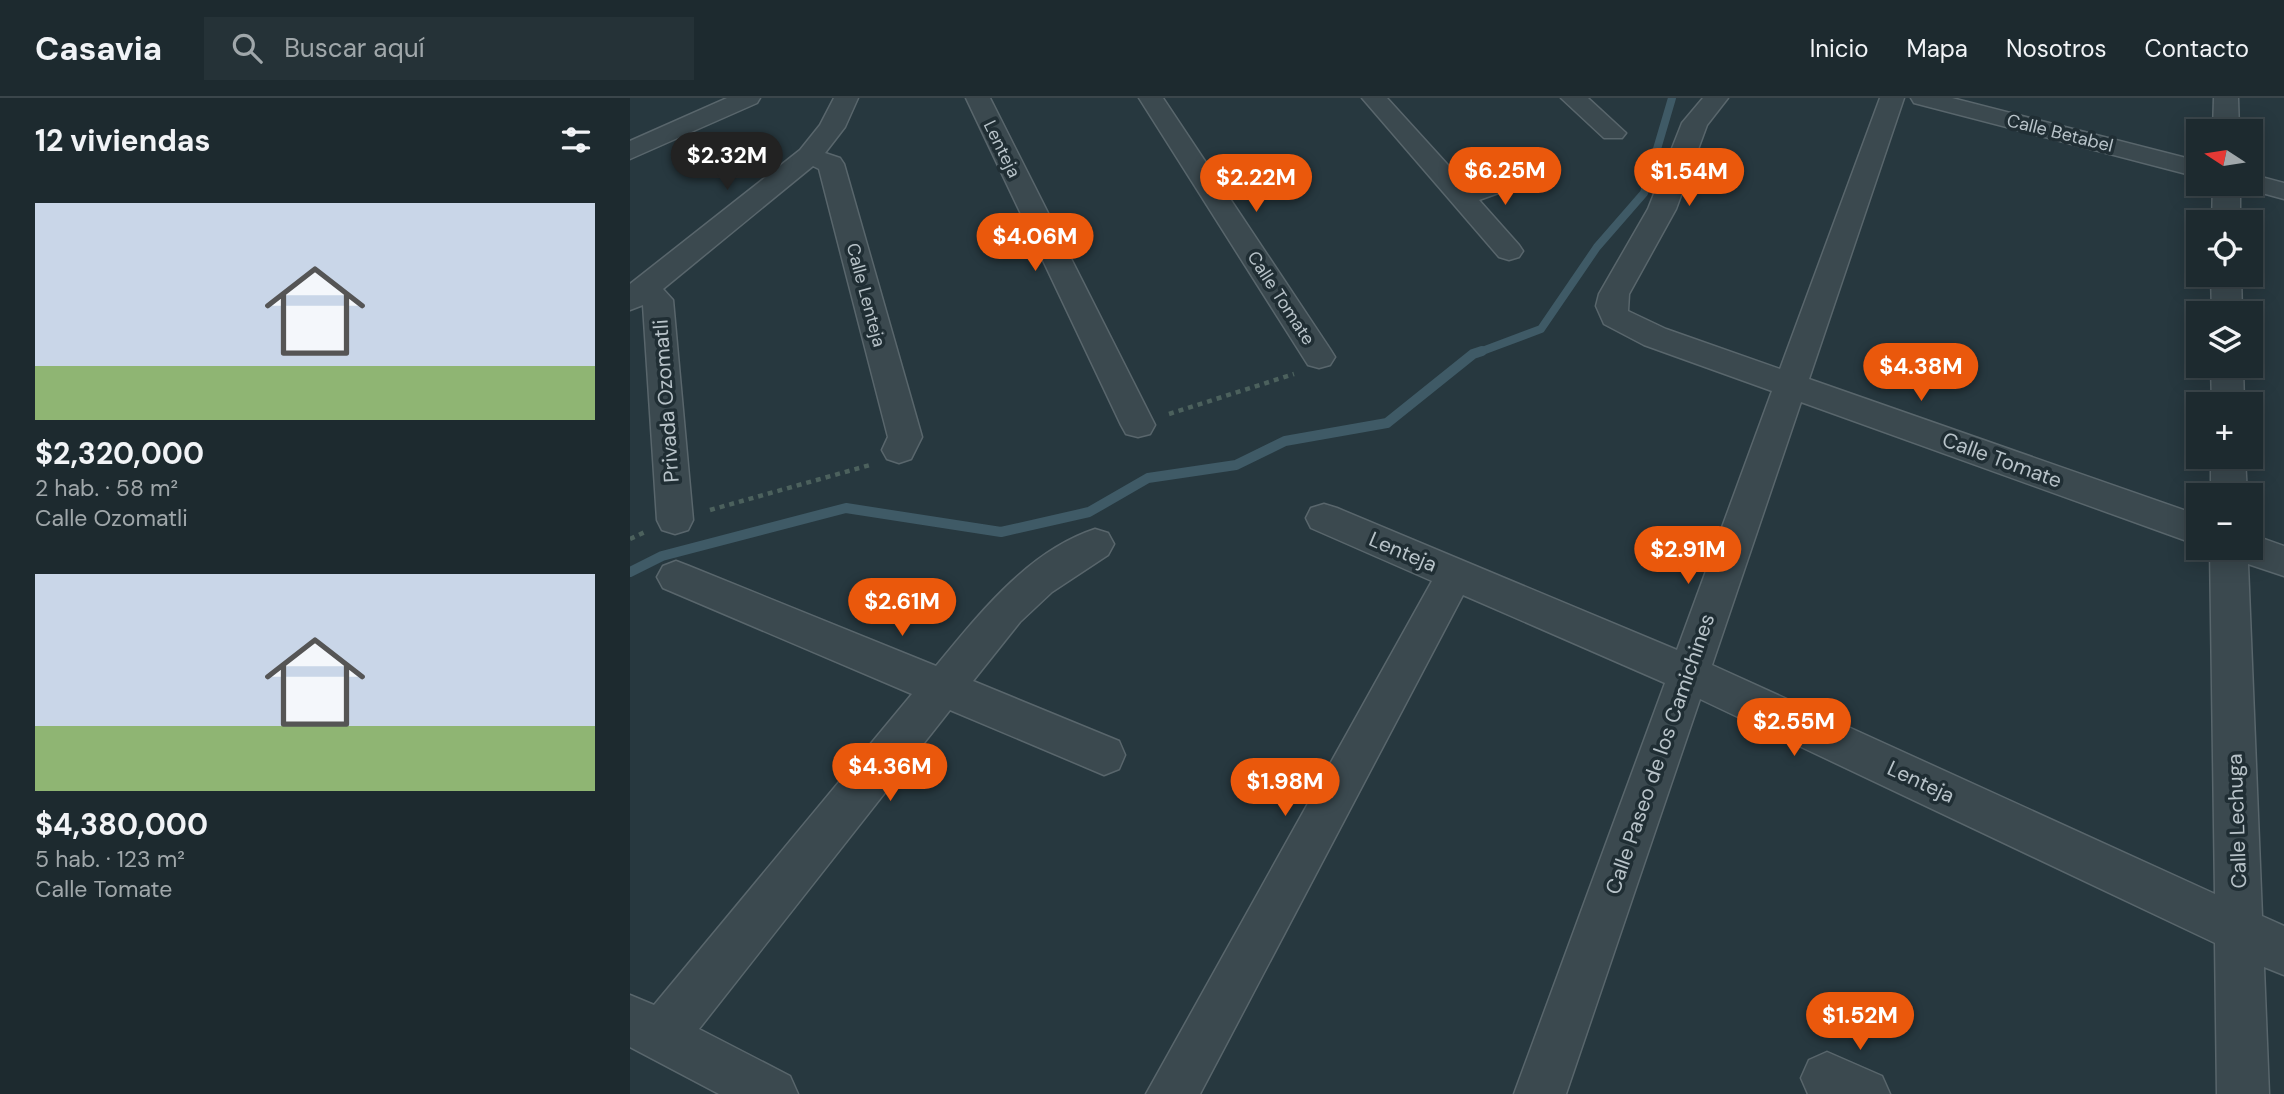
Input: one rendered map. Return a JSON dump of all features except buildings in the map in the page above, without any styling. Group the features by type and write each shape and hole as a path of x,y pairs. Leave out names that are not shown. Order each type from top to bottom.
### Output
{"street":[{"path":"630,151 748,98"},
{"path":"637,295 809,156 832,127 846,98"},
{"name":"Lenteja","path":"978,98 1138,425"},
{"name":"Calle Tomate","path":"1151,98 1319,357"},
{"path":"1374,98 1509,251"},
{"path":"1573,98 1613,133"},
{"name":"Calle Tomate","path":"1716,98 1695,123 1662,209 1614,294 1612,312 1625,324 2186,526"},
{"name":"Calle Paseo de los Camichines","path":"1540,1094 1892,98"},
{"name":"Calle Betabel","path":"1923,98 2186,166"},
{"path":"2226,98 2226,119"},
{"name":"Calle Lenteja","path":"809,156 831,164 905,437 899,450"},
{"path":"1462,197 1531,172"},
{"path":"2263,185 2284,191"},
{"name":"Privada Ozomatli","path":"637,295 658,300 675,520"},
{"name":"Lenteja","path":"1324,518 1689,674 2284,951"},
{"path":"772,1094 646,1028 1021,595 1095,544"},
{"path":"2263,554 2284,561"},
{"name":"Calle Lechuga","path":"2229,560 2243,1094"},
{"path":"1172,1094 1455,574"},
{"path":"676,577 1104,755"}],"path":[{"path":"1138,425 1311,369 1319,357"},
{"path":"630,539 675,520 829,478 883,460 899,450"}],"waterway":[{"path":"1477,353 1541,329 1597,247 1644,193 1672,98"},
{"path":"630,572 662,556 846,508 1001,532 1089,512 1148,478 1236,465 1285,441 1387,423 1473,354 1482,351"}]}
